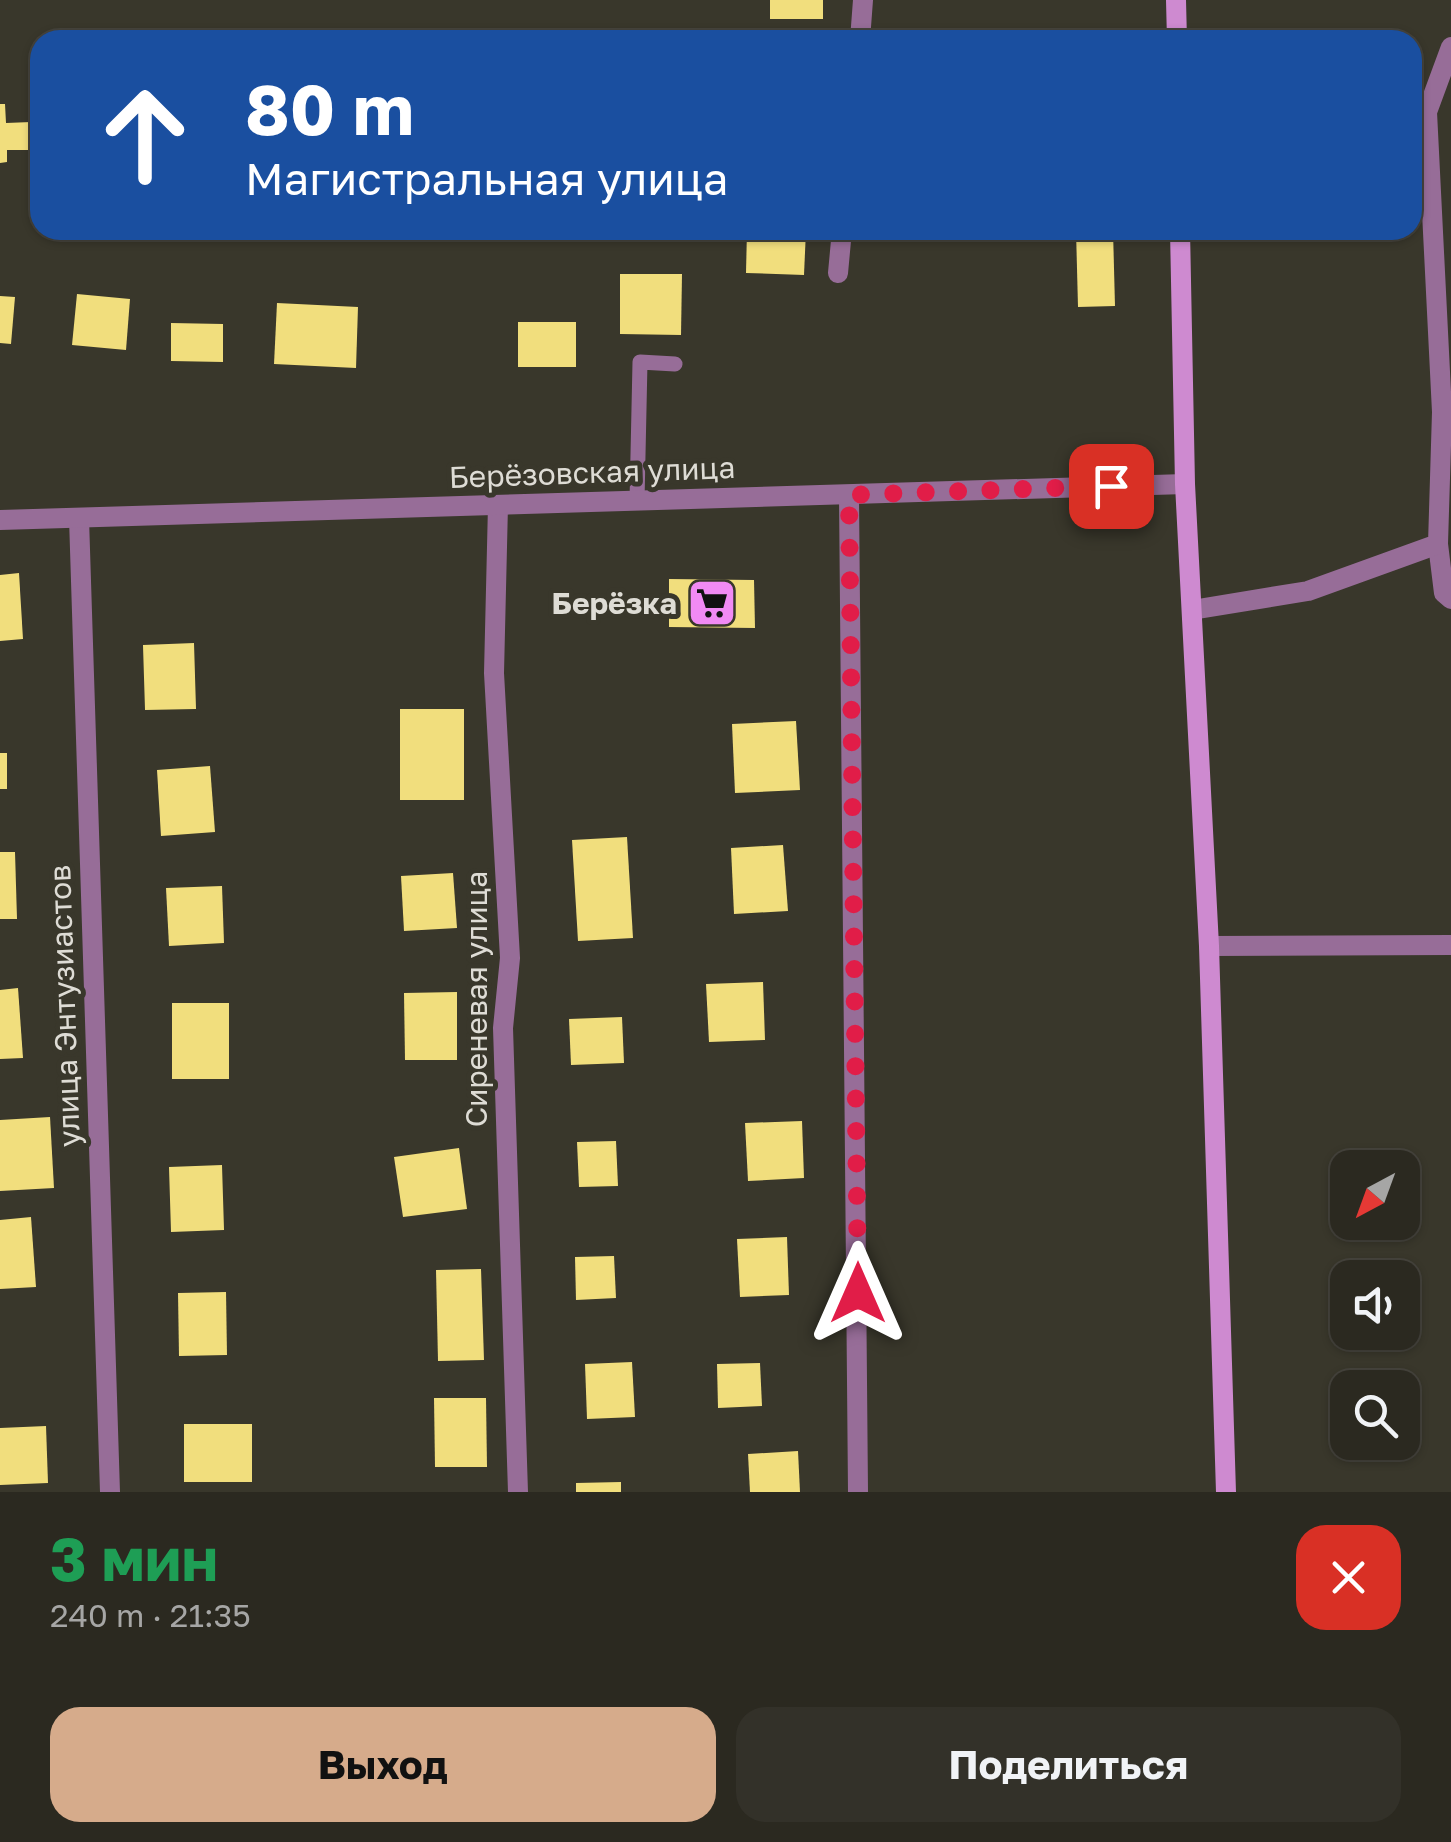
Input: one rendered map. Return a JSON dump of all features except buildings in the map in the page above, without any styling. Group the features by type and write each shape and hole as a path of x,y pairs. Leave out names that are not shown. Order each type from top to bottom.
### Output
{"main road":[{"path":"1176,0 1177,30"},
{"path":"1180,240 1185,484 1209,946 1226,1492"}],"street":[{"path":"861,30 863,0"},
{"path":"1451,47 1427,112 1445,363 1438,544 1444,593 1451,599"},
{"path":"838,273 841,240"},
{"name":"Берёзовская улица","path":"0,520 1185,484"},
{"path":"849,495 858,1492"},
{"name":"Сиреневая улица","path":"498,505 494,673 510,958 502,1028 518,1492"},
{"name":"улица Энтузиастов","path":"78,518 110,1492"},
{"path":"1192,610 1308,590 1438,544"},
{"path":"1209,946 1451,945"}],"lane":[{"path":"638,501 640,362 675,364"}],"place":[{"name":"Берёзка","path":"712,603"}],"route":[{"path":"858,1293 849,495 1111,486"}]}
